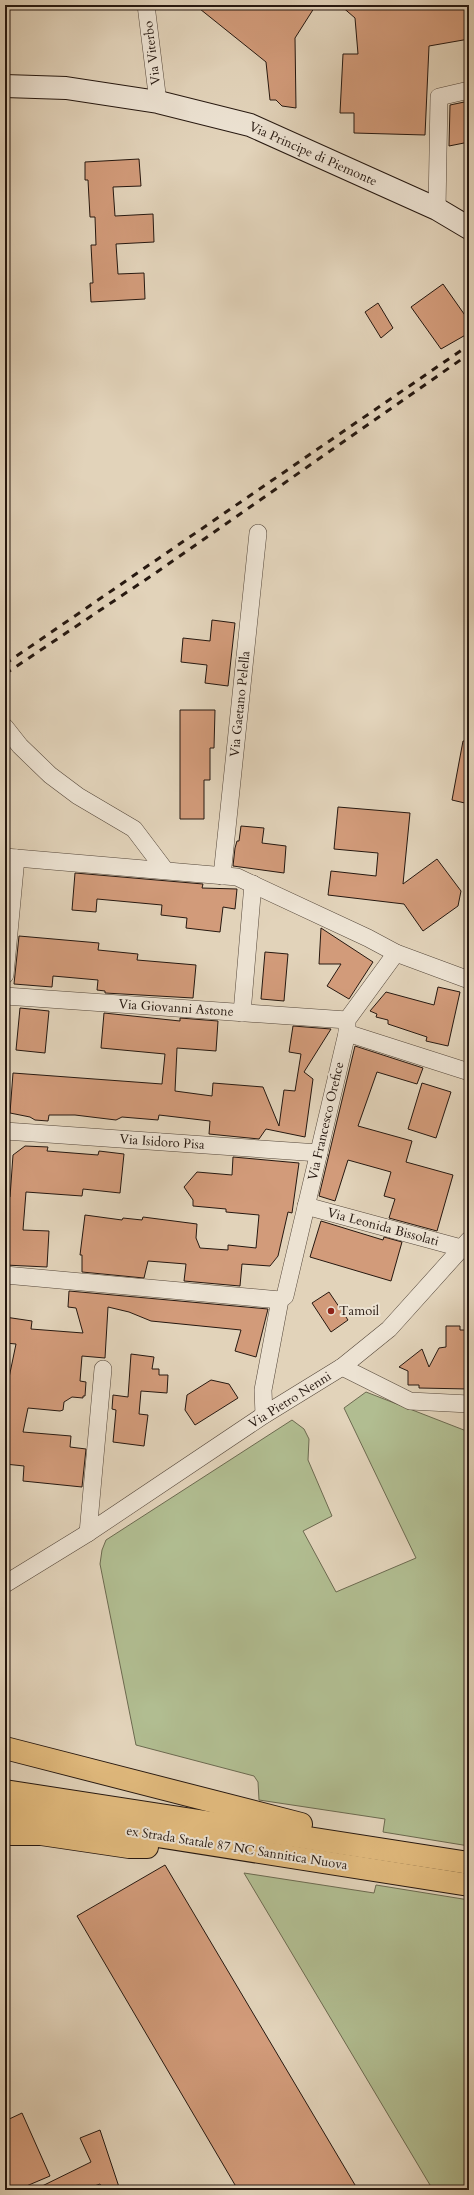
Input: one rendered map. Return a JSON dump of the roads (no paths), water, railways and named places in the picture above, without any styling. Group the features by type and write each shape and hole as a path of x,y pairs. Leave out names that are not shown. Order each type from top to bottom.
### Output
{"highway":[{"path":"6,1749 247,1809 379,1848"},
{"name":"ex Strada Statale 87 NC Sannitica Nuova","path":"5,1791 469,1863"},
{"name":"ex Strada Statale 87 NC Sannitica Nuova","path":"5,1812 469,1885"},
{"path":"5,1834 41,1834 129,1847 232,1847"}],"main road":[{"name":"Via Principe di Piemonte","path":"5,86 66,88 158,102 250,125 437,209 469,228"}],"street":[{"name":"Via Viterbo","path":"146,5 158,102"},
{"path":"437,209 439,97 469,90"},
{"name":"Via Gaetano Pelella","path":"222,876 258,533"},
{"path":"5,727 20,746 50,775 78,796 134,829 165,870"},
{"path":"5,975 11,858 237,877 396,953 469,980"},
{"path":"242,1013 253,884"},
{"name":"Via Francesco Orefice","path":"264,1415 263,1390 280,1300 286,1296 347,1026 396,953"},
{"name":"Via Giovanni Astone","path":"5,996 242,1013 347,1026 469,1072"},
{"name":"Via Isidoro Pisa","path":"5,1131 318,1153"},
{"name":"Via Leonida Bissolati","path":"306,1206 465,1244"},
{"name":"Via Pietro Nenni","path":"5,1584 88,1533 264,1415 342,1367 394,1324 465,1244"},
{"path":"5,1275 280,1300"},
{"path":"342,1367 410,1401 469,1404"},
{"path":"88,1533 103,1369"}],"railway":[{"path":"5,664 469,345"},
{"path":"5,674 157,572 469,354"}],"place":[{"name":"Tamoil","path":"331,1311"}]}
